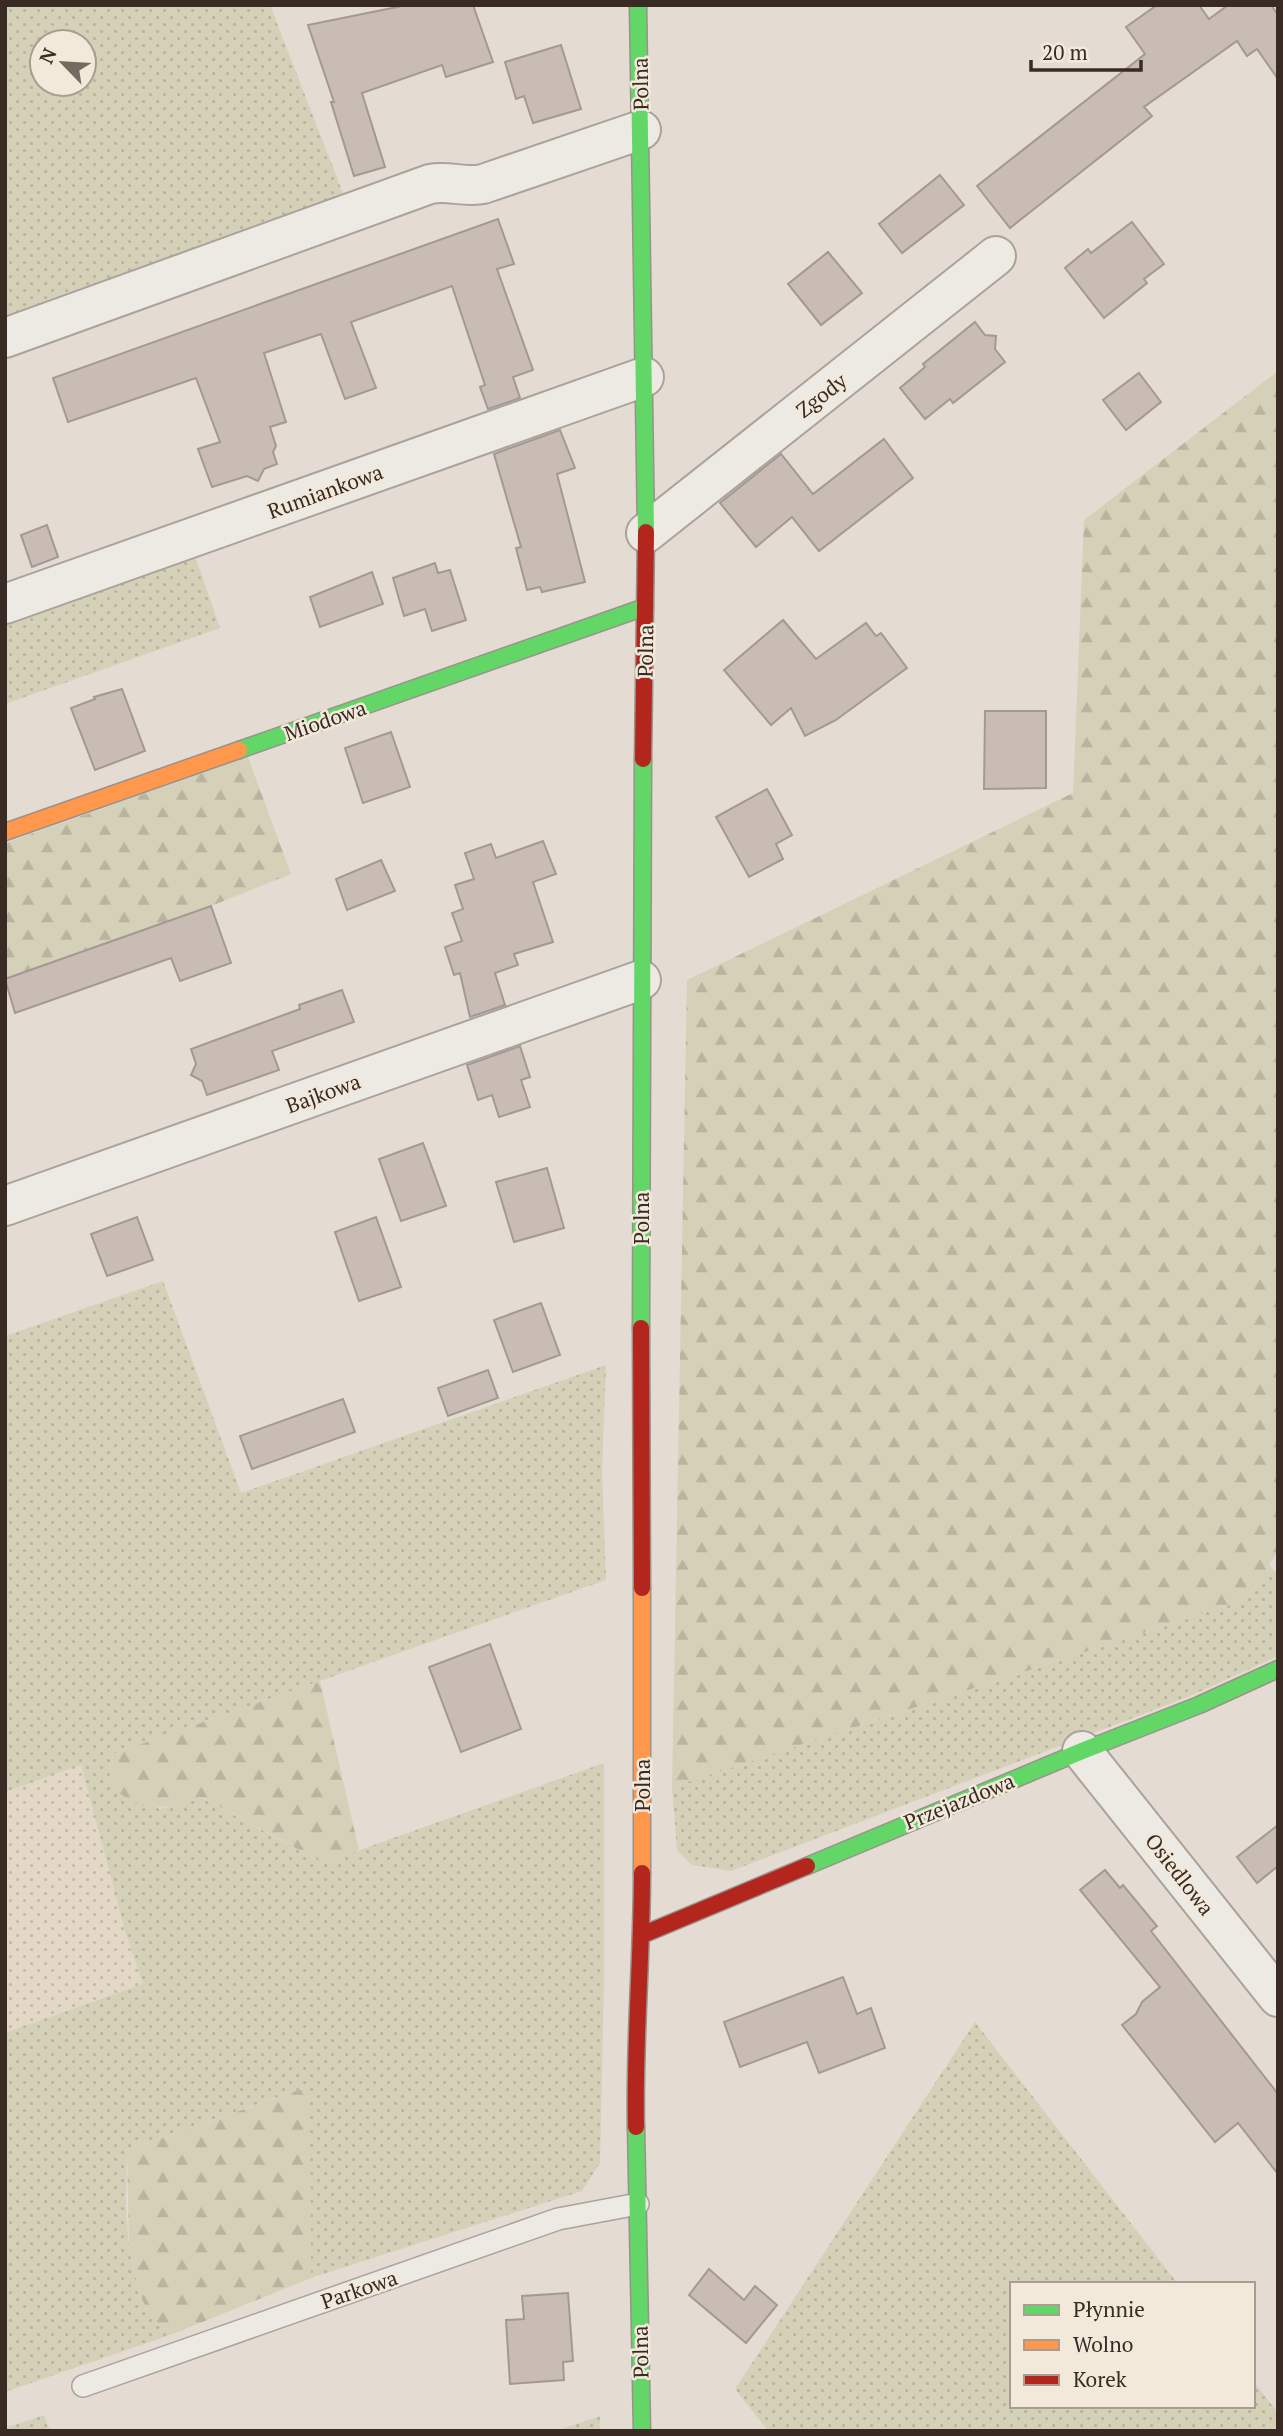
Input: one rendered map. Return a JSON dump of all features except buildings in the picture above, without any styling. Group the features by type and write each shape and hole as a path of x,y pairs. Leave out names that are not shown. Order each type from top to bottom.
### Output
{"street":[{"name":"Polna","path":"638,5 646,533 641,980 642,1935 635,2080 642,2431"},
{"path":"5,338 430,184 483,184 641,130"},
{"name":"Zgody","path":"646,533 996,256"},
{"name":"Rumiankowa","path":"5,604 644,377"},
{"name":"Miodowa","path":"5,832 645,607"},
{"name":"Bajkowa","path":"5,1206 641,980"},
{"name":"Przejazdowa","path":"642,1935 1082,1751 1199,1705 1278,1669"},
{"name":"Osiedlowa","path":"1082,1751 1278,1997"}],"lane":[{"name":"Parkowa","path":"83,2386 558,2219 638,2204"}],"shaded area":[{"path":"81,1765 126,1934 144,1985 5,2033 5,1792"}],"green space":[{"path":"5,5 270,5 346,201 5,323"},
{"path":"1278,371 1278,1551 1247,1599 672,1787 687,980 1073,793 1084,520"},
{"path":"195,556 220,628 5,704 5,623"},
{"path":"248,757 291,874 211,906 5,979 5,843"},
{"path":"163,1281 241,1493 606,1365 602,1471 606,1580 110,1755 111,1787 160,1809 201,1797 323,1863 604,1763 604,1983 600,2163 582,2191 311,2278 309,2086 127,2150 126,2205 129,2249 140,2295 153,2321 173,2334 5,2392 5,2033 143,1984 126,1934 81,1765 5,1792 5,1336"},
{"path":"1269,1565 1278,1575 1278,1656 1188,1697 731,1871 692,1865 677,1851 672,1787 1247,1599"},
{"path":"320,1681 359,1850 323,1863 202,1797 165,1807 145,1806 111,1787 110,1755"},
{"path":"975,2022 1176,2282 1010,2282 1010,2408 1255,2408 1255,2384 1278,2413 1278,2431 768,2431 735,2389"},
{"path":"310,2086 311,2278 173,2334 153,2321 140,2295 129,2249 127,2150"},
{"path":"44,2415 50,2431 5,2431 5,2428"},
{"path":"600,2416 600,2431 556,2431"}],"traffic: fast":[{"path":"638,5 646,532"},
{"path":"239,750 645,607"},
{"path":"641,1328 643,759"},
{"path":"807,1866 1199,1705 1278,1669"},
{"path":"636,2127 642,2431"}],"traffic: slow":[{"path":"5,832 239,750"},
{"path":"642,1588 642,1873"}],"traffic: jam":[{"path":"643,759 646,532"},
{"path":"641,1328 642,1588"},
{"path":"642,1935 807,1866"},
{"path":"636,2127 642,1873"}]}
